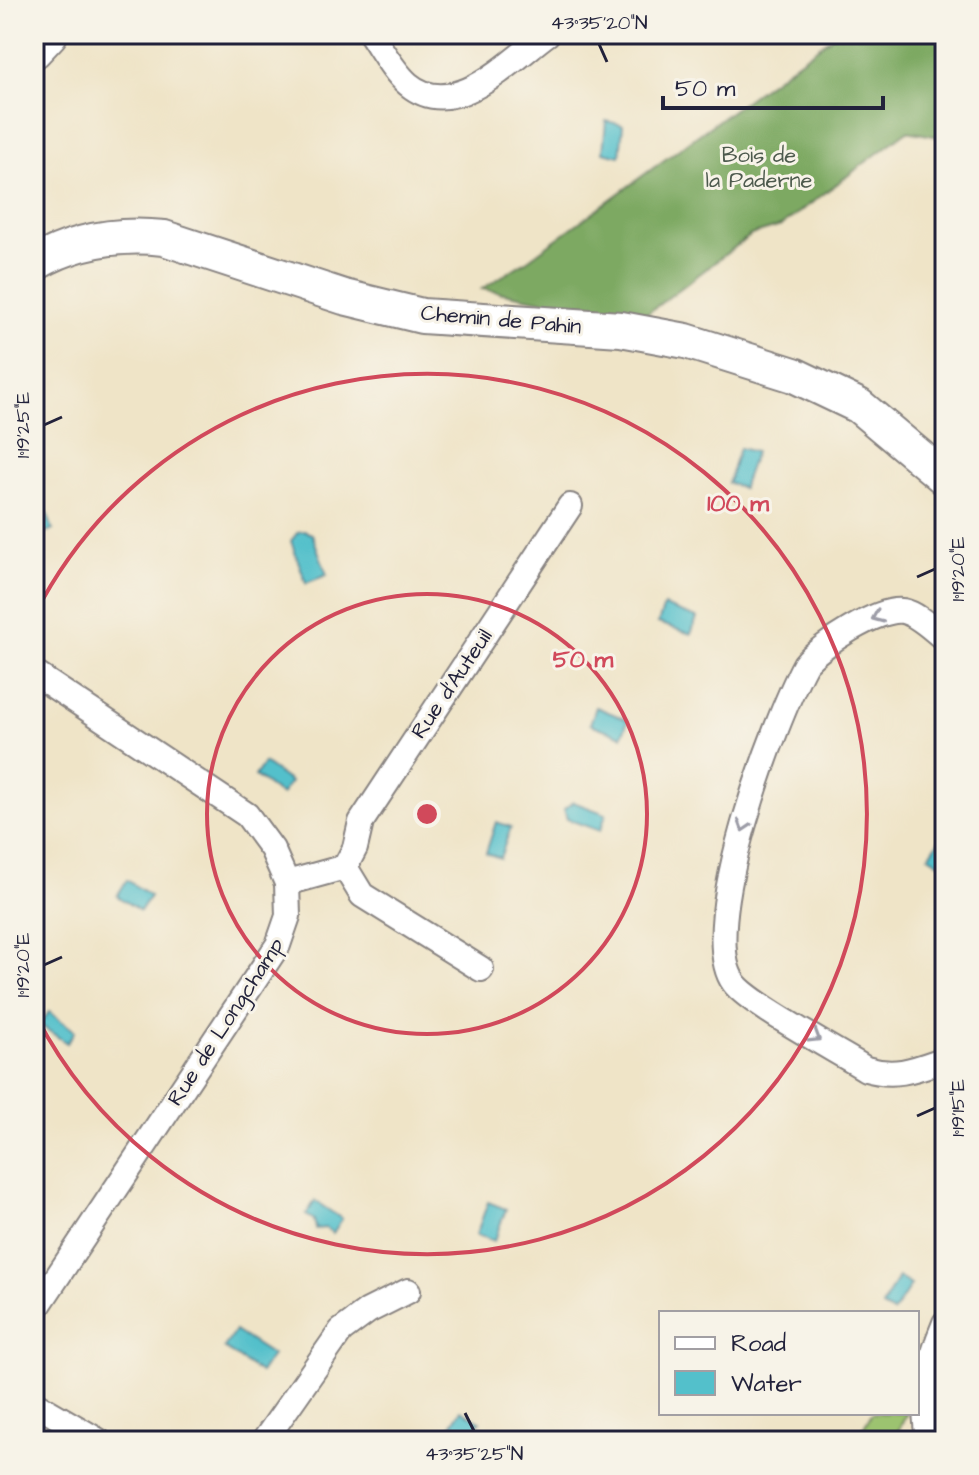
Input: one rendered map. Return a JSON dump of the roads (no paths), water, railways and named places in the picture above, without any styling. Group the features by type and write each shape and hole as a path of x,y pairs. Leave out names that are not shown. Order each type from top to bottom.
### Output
{"main road":[{"path":"34,51 50,34"},
{"name":"Chemin de Pahin","path":"34,264 47,256 101,239 133,235 164,238 344,297 422,316 621,329 686,341 794,375 859,406 945,478"}],"street":[{"path":"371,34 410,85 429,95 444,97 471,89 547,34"},
{"name":"Rue d'Auteuil","path":"345,867 355,848 361,822 570,506"},
{"path":"945,639 913,615 886,612 815,654 805,664 730,869 722,948 726,969 742,992 866,1069 884,1074 904,1073 945,1059"},
{"name":"Rue de Longchamp","path":"34,673 247,815 272,849 287,883 288,916 278,945 34,1312"},
{"path":"287,883 345,867 362,895 481,969"},
{"path":"264,1441 341,1331 368,1311 408,1291"},
{"path":"929,1441 925,1405 927,1372 944,1328"},
{"path":"34,1403 99,1441"}],"water":[{"path":"606,121 623,125 620,156 603,152"},
{"path":"739,448 755,452 742,488 728,483"},
{"path":"37,484 53,530 34,536 34,485"},
{"path":"298,532 312,534 327,575 306,583 291,541"},
{"path":"664,606 697,618 691,634 658,623"},
{"path":"596,707 628,720 622,736 590,724"},
{"path":"264,763 290,782 281,795 255,776"},
{"path":"573,802 606,814 600,831 567,819 564,809"},
{"path":"496,822 511,827 500,858 486,853"},
{"path":"945,832 945,859 941,864 929,856"},
{"path":"127,880 150,896 140,911 117,896"},
{"path":"49,1012 75,1031 67,1043 40,1025"},
{"path":"315,1201 342,1219 333,1233 325,1228 316,1229 314,1220 306,1215"},
{"path":"488,1202 506,1209 494,1241 476,1235"},
{"path":"898,1277 911,1285 894,1311 882,1307"},
{"path":"235,1331 272,1355 260,1373 224,1348"},
{"path":"461,1410 480,1421 468,1441 441,1441"}],"park label":[{"name":"Bois de la Paderne","path":"759,168"}]}
